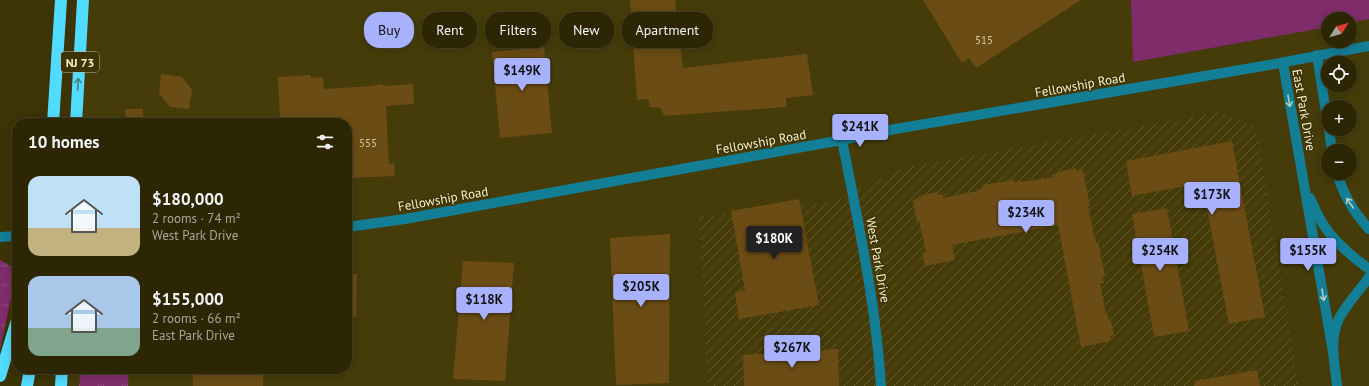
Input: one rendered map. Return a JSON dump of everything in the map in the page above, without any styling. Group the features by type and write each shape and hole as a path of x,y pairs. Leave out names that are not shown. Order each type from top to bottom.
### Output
{"highway":[{"name":"NJ 73","path":"53,118 61,0"},
{"name":"NJ 73","path":"76,118 83,0"},
{"path":"0,376 12,336"},
{"path":"27,386 29,374"},
{"path":"35,386 36,374"},
{"path":"61,386 62,374"}],"street":[{"name":"Fellowship Road","path":"352,226 405,219 842,140 878,132 1283,63 1317,55 1369,46"},
{"path":"1317,55 1324,100"},
{"name":"East Park Drive","path":"1283,63 1333,352 1336,386"},
{"name":"West Park Drive","path":"842,140 871,288 879,349 881,386"},
{"path":"1339,180 1346,198 1369,229"},
{"path":"1305,188 1322,223 1336,241 1369,269"},
{"path":"0,237 12,236"},
{"name":"East Park Drive","path":"1333,352 1334,335 1338,321 1344,309 1369,277"}],"shaded area":[{"path":"83,0 1369,0 1369,386 61,386 62,374 352,374 352,118 76,118"},
{"path":"1218,112 1256,127 1299,386 708,386 699,217 835,202 903,168"}],"green space":[{"path":"1131,0 1369,0 1369,19 1357,22 1357,12 1321,12 1321,28 1133,62"},
{"path":"0,260 12,267 12,294 0,350"},
{"path":"80,374 129,374 128,386 79,386"}],"building":[{"path":"630,0 675,0 676,12 631,12"},
{"path":"923,0 1081,0 976,68 969,58 962,63"},
{"path":"544,48 552,133 500,138 492,52"},
{"path":"633,48 681,48 683,68 807,54 813,95 786,98 786,107 664,116 661,108 650,107 648,99 637,100"},
{"path":"161,74 182,77 192,90 189,109 170,107 159,93"},
{"path":"311,75 311,78 323,77 324,89 372,86 379,84 386,86 413,84 414,104 386,106 389,164 394,163 395,176 352,178 352,118 280,118 278,77"},
{"path":"125,109 143,109 143,118 126,118"},
{"path":"1232,141 1265,317 1229,324 1202,183 1132,196 1126,161"},
{"path":"1076,168 1077,171 1083,170 1094,236 1095,235 1096,243 1098,242 1105,276 1102,277 1104,283 1100,283 1106,315 1108,315 1109,321 1111,321 1114,335 1110,336 1111,341 1081,347 1058,225 952,245 955,260 925,266 922,253 926,252 919,220 917,221 913,200 919,198 919,196 937,192 938,195 943,194 943,198 977,191 982,189 982,185 1014,180 1014,182 1021,182 1053,177 1052,175 1059,173 1058,172"},
{"path":"799,199 819,305 739,319 735,292 745,290 731,211"},
{"path":"1167,208 1189,331 1154,337 1132,214"},
{"path":"670,234 669,383 616,385 610,238"},
{"path":"463,261 514,263 505,381 453,379"},
{"path":"352,274 357,274 356,317 352,317"},
{"path":"838,349 839,386 744,386 743,355"},
{"path":"1257,370 1260,386 1195,386 1195,381"},
{"path":"193,374 263,374 263,386 193,386"}]}
